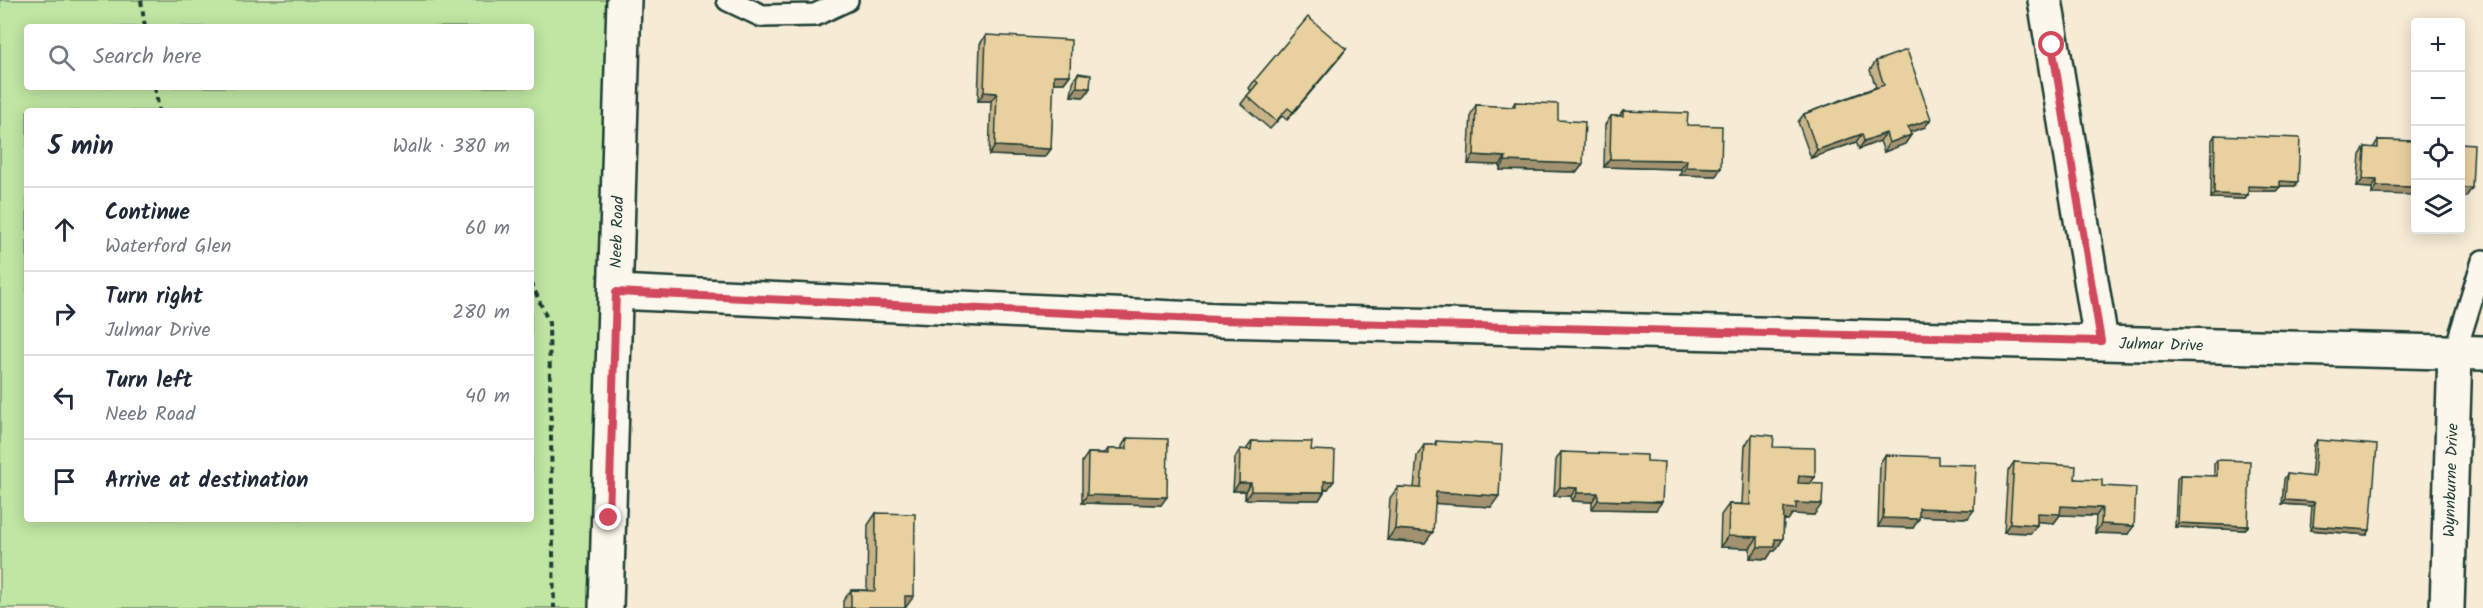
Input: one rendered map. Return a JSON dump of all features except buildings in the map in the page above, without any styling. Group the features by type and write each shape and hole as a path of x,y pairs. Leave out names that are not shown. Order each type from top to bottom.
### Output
{"street":[{"name":"Neeb Road","path":"606,608 624,0"},
{"path":"2045,0 2101,341"},
{"name":"Julmar Drive","path":"616,292 1219,320 2469,352"},
{"name":"Wynnburne Drive","path":"2447,608 2469,352"}],"lane":[{"path":"728,0 762,16 773,16 815,15 847,0"},
{"path":"2469,352 2483,261"}],"path":[{"path":"141,0 145,24"},
{"path":"156,90 158,108"},
{"path":"534,289 549,322 554,608"}],"green space":[{"path":"0,0 624,0 606,608 0,608"}],"route":[{"path":"609,518 616,292 1219,320 2101,341 2052,45"}]}
